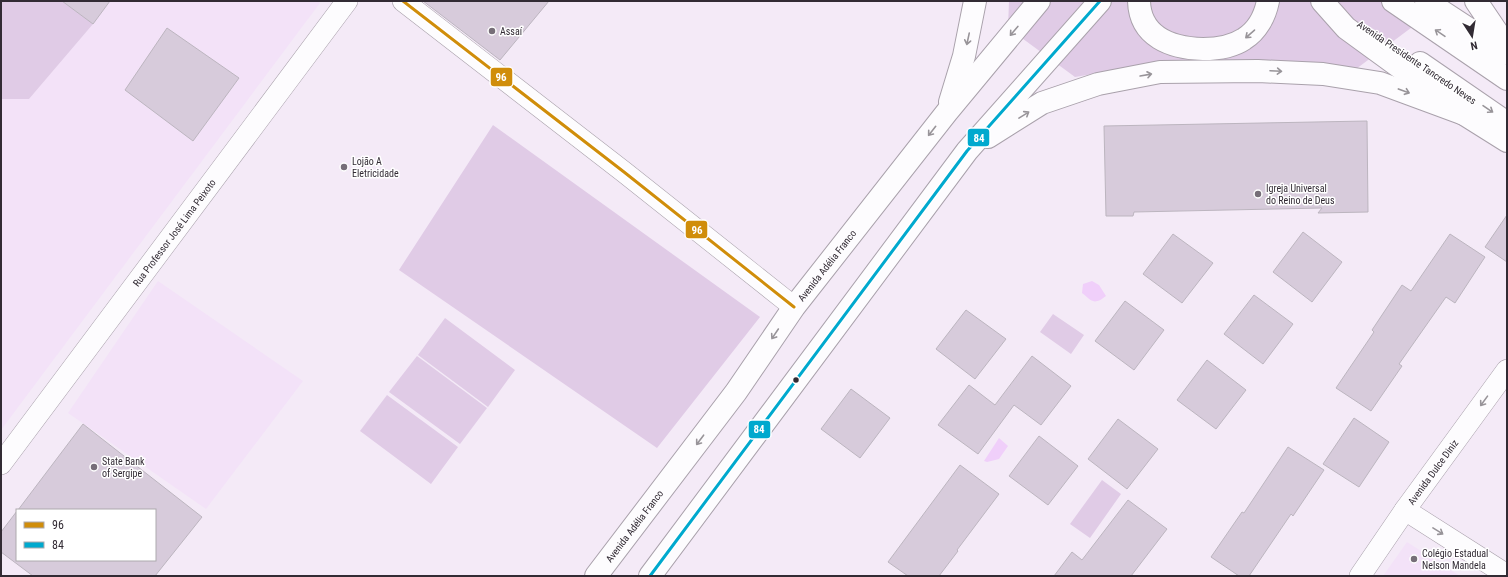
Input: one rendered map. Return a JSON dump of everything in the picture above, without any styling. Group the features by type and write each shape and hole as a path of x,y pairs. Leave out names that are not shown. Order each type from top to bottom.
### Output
{"main road":[{"path":"947,112 964,56 975,1"},
{"name":"Avenida Adélia Franco","path":"596,576 736,392 794,307 947,112 1040,1"},
{"path":"650,576 967,151 1100,1"},
{"path":"1139,3 1142,17 1147,27 1154,35 1177,47 1210,49 1228,46 1244,40 1262,19 1268,1"},
{"path":"1322,1 1346,28 1464,114 1507,141"},
{"name":"Avenida Presidente Tancredo Neves","path":"1328,1 1507,123"},
{"path":"1393,1 1507,79"},
{"path":"1426,1 1507,54"},
{"path":"1476,1 1507,47"},
{"path":"967,151 1042,103 1098,84 1160,72 1258,71 1323,74 1380,83 1464,114"}],"street":[{"name":"Rua Professor José Lima Peixoto","path":"1,464 348,1"},
{"path":"403,1 624,172 794,307"},
{"name":"Avenida Dulce Diniz","path":"1360,576 1405,510 1507,370"},
{"path":"1405,510 1507,575"}],"shaded area":[{"path":"1,1 62,1 93,24 29,99 1,99"},
{"path":"62,1 318,1 320,3 1,430 1,99 29,99 93,24"},
{"path":"1009,1 1447,1 1356,69 1162,62 1075,77 1008,28"},
{"path":"493,125 760,317 657,448 399,270"},
{"path":"158,281 303,381 206,509 68,413"},
{"path":"1092,281 1099,285 1106,296 1099,301 1091,300 1082,293 1083,284"},
{"path":"1053,314 1084,335 1071,354 1040,332"},
{"path":"445,318 515,370 488,407 418,355"},
{"path":"417,356 487,408 460,444 389,392"},
{"path":"387,395 458,447 431,484 360,431"},
{"path":"999,438 1008,446 999,459 987,462 984,461"},
{"path":"1102,480 1121,494 1090,538 1070,524"},
{"name":"Colégio Estadual Nelson Mandela","path":"1407,542 1460,576 1383,576"}],"building":[{"path":"62,1 110,1 93,24"},
{"name":"Assaí","path":"423,1 549,1 500,60"},
{"path":"167,28 239,78 193,141 125,90"},
{"path":"1367,121 1368,212 1318,213 1322,208 1134,212 1133,216 1106,216 1104,126"},
{"path":"1507,215 1507,262 1485,247"},
{"path":"1303,232 1342,262 1312,302 1273,272"},
{"path":"1173,234 1213,263 1182,303 1143,274"},
{"path":"1450,234 1485,257 1455,303 1446,297 1399,364 1402,366 1371,411 1336,388 1374,332 1372,330 1402,285 1411,291"},
{"path":"1254,295 1293,324 1263,364 1224,334"},
{"path":"1125,301 1164,330 1134,370 1095,341"},
{"path":"966,310 1006,339 975,379 936,349"},
{"path":"1032,356 1071,386 1041,425 1014,405 978,454 938,425 969,385 995,405"},
{"path":"1207,360 1246,390 1216,429 1177,400"},
{"path":"851,389 890,418 860,458 821,429"},
{"path":"1354,418 1389,442 1359,487 1323,464"},
{"path":"1118,419 1158,449 1127,489 1088,459"},
{"name":"State Bank of Sergipe","path":"83,424 202,517 155,576 33,576 1,552 1,532 16,512 16,561 156,561 156,509 19,509"},
{"path":"1039,436 1078,466 1048,505 1009,476"},
{"path":"1288,447 1324,470 1293,516 1291,514 1249,576 1239,576 1211,557 1242,512 1244,513"},
{"path":"960,465 999,494 939,576 908,576 888,562"},
{"path":"1128,500 1167,529 1131,576 1054,576 1072,552 1082,560"}],"transit line":[{"name":"96","path":"403,1 624,172 794,307"},
{"name":"84","path":"650,576 967,151 1100,1"}],"place":[{"name":"Assaí","path":"492,31"},
{"name":"Lojão A Eletricidade","path":"344,167"},
{"name":"Igreja Universal do Reino de Deus","path":"1258,194"},
{"name":"State Bank of Sergipe","path":"94,467"},
{"name":"Colégio Estadual Nelson Mandela","path":"1414,559"}]}
